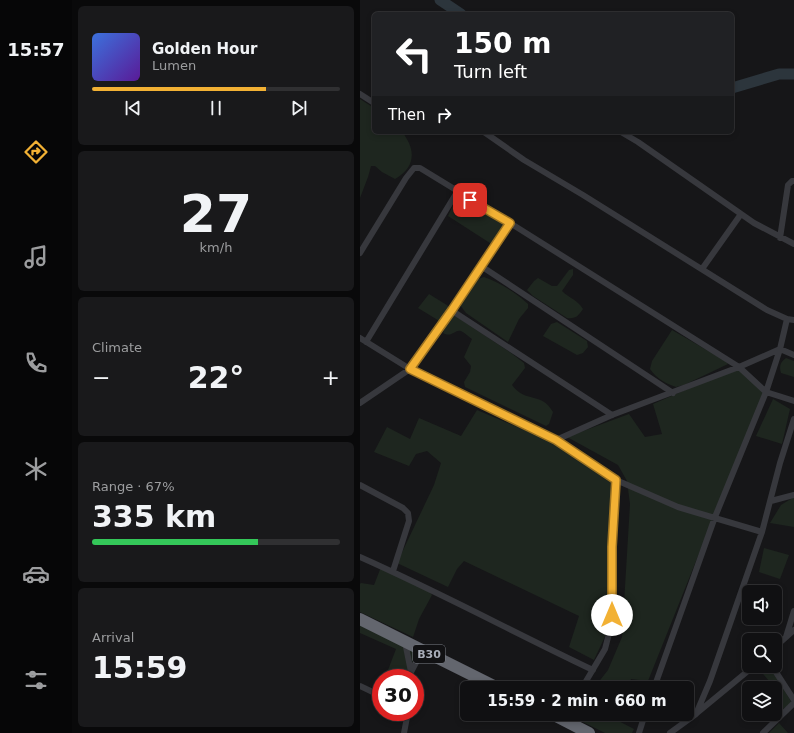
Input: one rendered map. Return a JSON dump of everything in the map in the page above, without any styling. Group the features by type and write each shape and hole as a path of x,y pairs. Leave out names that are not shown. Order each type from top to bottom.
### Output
{"highway":[{"name":"B30","path":"360,619 484,681"},
{"path":"571,721 589,733"}],"street":[{"path":"360,94 372,102"},
{"path":"487,134 524,160 767,310 787,319 794,320"},
{"path":"624,134 741,214 780,238 794,244"},
{"path":"360,253 406,178 414,168 420,168 739,367 766,392 794,401"},
{"path":"780,238 788,185 794,181"},
{"path":"457,192 363,340 410,369 556,440 616,480 678,507 762,532"},
{"path":"702,269 741,214"},
{"path":"360,403 410,369 452,310 510,223"},
{"path":"481,266 673,393"},
{"path":"452,310 612,415"},
{"path":"656,681 715,517 766,392 780,349 787,319"},
{"path":"556,440 612,415 673,393 780,349 794,355"},
{"path":"696,714 723,647 762,532 780,462 794,419"},
{"path":"586,681 605,649 611,626 612,547 616,480"},
{"path":"360,485 403,508 408,513 409,521 393,571"},
{"path":"771,501 794,495"},
{"path":"360,557 393,571 593,670"},
{"path":"786,636 794,611"},
{"path":"782,640 794,630"},
{"path":"405,642 410,669"},
{"path":"414,669 422,651"},
{"path":"670,733 696,714 746,673"},
{"path":"763,733 794,702 776,673"},
{"path":"360,686 372,692"},
{"path":"404,733 406,721"},
{"path":"639,733 643,721"}],"shaded area":[{"path":"360,99 372,107 372,134 404,134 410,145 412,157 407,169 395,179 382,172 375,166 371,166 360,198"},
{"path":"458,195 506,224 493,245 448,216"},
{"path":"573,269 573,275 562,291 579,303 583,309 575,317 567,318 533,296 527,290 538,278 552,286 557,286 569,270"},
{"path":"484,277 507,288 528,304 528,308 519,319 508,342 466,313 460,305 478,279"},
{"path":"429,294 450,307 441,322 418,308"},
{"path":"454,315 524,363 525,368 512,385 517,391 538,399 548,406 553,412 549,424 546,426 465,387 464,382 470,372 471,366 464,357 472,339 461,331 457,331 449,335 443,333 446,324"},
{"path":"557,322 587,341 588,347 583,353 577,355 543,336 551,324"},
{"path":"672,330 724,360 728,364 684,385 676,387 668,384 655,375 650,369 652,361"},
{"path":"786,358 794,361 794,377 781,373 780,365"},
{"path":"736,368 764,391 648,681 631,679 630,681 599,681 608,670 622,637 630,504 627,481 618,465 567,437 629,414 645,437 662,434 653,404"},
{"path":"773,399 790,409 782,444 756,436"},
{"path":"477,410 560,445 611,478 611,553 608,630 594,660 569,647 579,616 464,561 457,569 448,587 397,563 434,485 441,463 427,451 416,454 409,466 374,452 387,427 410,439 419,418 461,436"},
{"path":"794,497 794,527 770,523 781,505"},
{"path":"764,548 789,555 780,579 759,572"},
{"path":"381,567 429,591 432,595 419,619 413,637 360,612 360,584 374,585"},
{"path":"360,621 416,651 411,669 388,669 396,649 360,633"},
{"path":"762,673 774,673 779,681 769,681"},
{"path":"782,686 792,703 782,710"},
{"path":"581,721 619,721 634,729 632,733 605,733"},
{"path":"779,723 788,733 769,733"}],"waterway":[{"path":"440,0 458,12"},
{"path":"734,87 779,74 794,74"}],"route":[{"path":"470,200 510,223 452,310 410,369 556,440 616,480 612,547 612,615"}]}
